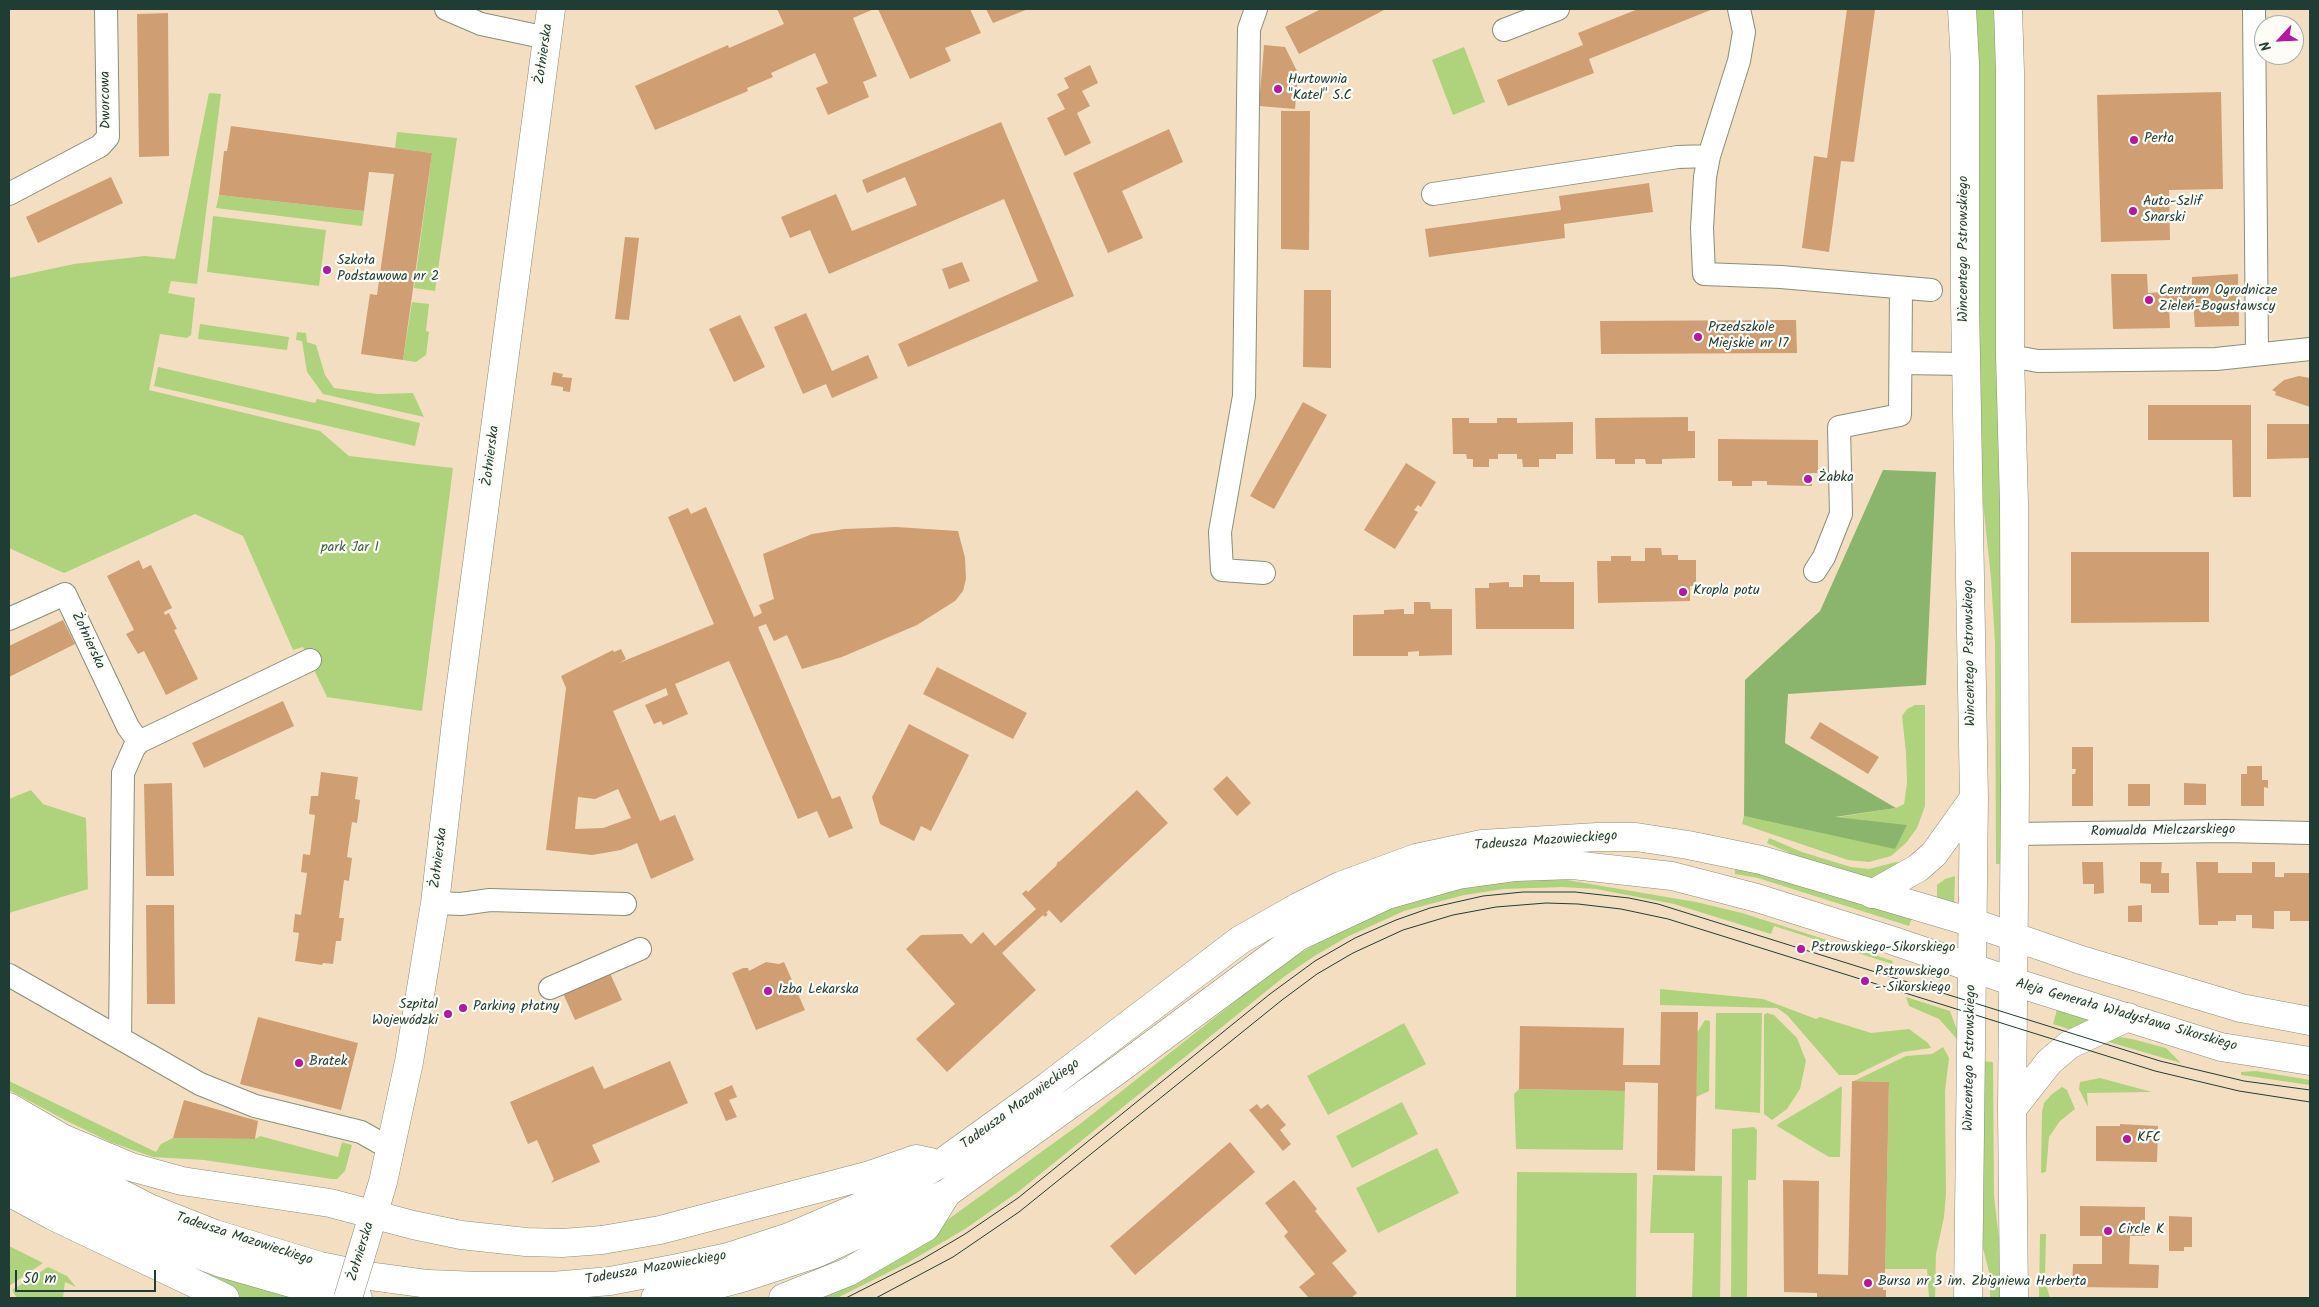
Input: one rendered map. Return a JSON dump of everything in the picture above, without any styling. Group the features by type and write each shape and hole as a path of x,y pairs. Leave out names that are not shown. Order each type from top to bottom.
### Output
{"street":[{"name":"Dworcowa","path":"9,194 100,146 108,137 106,9"},
{"path":"446,9 481,24 547,38"},
{"name":"Żołnierska","path":"348,1298 374,1214 391,1148 409,1062 434,903 457,713 551,9"},
{"path":"1256,9 1249,29 1244,396 1220,532 1222,570 1264,573"},
{"path":"1504,30 1558,9"},
{"path":"1739,9 1744,32 1739,61 1709,156 1705,177 1702,228 1704,274 1781,277 1901,289 1931,290"},
{"name":"Wincentego Pstrowskiego","path":"1962,9 1965,63 1966,364 1974,798 1968,1298"},
{"path":"2008,9 2010,72 2010,356 2014,504 2015,834 2012,1109 2014,1298"},
{"path":"2254,9 2256,354"},
{"path":"1433,194 1678,157 1709,156"},
{"path":"1815,571 1824,557 1841,514 1839,428 1900,415 1902,363 1901,289"},
{"path":"2010,356 2048,360 2216,359 2310,349"},
{"path":"1902,363 1966,364"},
{"name":"Żołnierska","path":"9,619 65,594 128,727 139,742"},
{"path":"120,1038 123,774 139,742 310,660"},
{"path":"1872,894 1918,868 1934,854 1974,798"},
{"name":"Romualda Mielczarskiego","path":"2015,834 2226,831 2310,833"},
{"name":"Tadeusza Mazowieckiego","path":"9,1136 149,1208 215,1234 264,1250 369,1276 428,1284 479,1286 552,1286 610,1281 728,1257 789,1237 875,1200 940,1164 1048,1086 1240,940 1340,886 1416,858 1482,844 1596,837 1636,837 1762,860 1974,923 2014,938"},
{"name":"Tadeusza Mazowieckiego","path":"655,1298 674,1296 742,1278 815,1254 947,1193 1298,936 1387,895 1458,875 1516,867 1573,864 1672,876 1757,898 1894,941 1973,969"},
{"name":"Żołnierska","path":"434,903 461,904 490,900 625,904"},
{"path":"2014,938 2241,1008 2310,1022"},
{"path":"550,988 640,949"},
{"name":"Aleja Generała Władysława Sikorskiego","path":"1973,969 2221,1046 2310,1061"},
{"path":"9,975 200,1084 255,1106 361,1132 391,1148"},
{"path":"2012,1109 2049,1062 2069,1045 2128,1017"},
{"path":"9,1107 64,1138 131,1167 182,1181 330,1203 412,1225 461,1235 526,1242 562,1243 660,1230 870,1175 916,1160 940,1164"},
{"name":"Tadeusza Mazowieckiego","path":"9,1166 146,1234 218,1262 305,1288 358,1298"},
{"path":"9,1192 53,1216 225,1298"},
{"path":"783,1298 848,1272 926,1227 947,1193"}],"green space":[{"path":"1973,9 1996,9 2004,864 1996,864 1995,642 1991,578 1982,493"},
{"path":"1464,47 1485,102 1453,115 1432,60"},
{"name":"park Jar I","path":"209,93 221,94 197,284 171,281 168,293 195,298 191,335 187,338 160,334 149,390 320,431 349,456 453,468 422,711 327,697 303,647 293,650 243,536 195,514 64,573 9,548 9,278 74,264 145,256 175,259"},
{"path":"397,132 457,138 435,291 414,288 432,153 395,148"},
{"path":"219,195 364,211 362,226 216,208"},
{"path":"213,216 326,230 319,286 207,272"},
{"path":"412,302 429,304 426,331 429,332 426,355 416,362 403,360"},
{"path":"200,324 289,337 287,350 198,339"},
{"path":"297,332 306,333 307,342 316,345 325,375 334,388 378,394 413,393 424,417 323,394 307,372 302,341 296,340"},
{"path":"158,367 315,403 317,399 420,423 415,446 154,386"},
{"path":"1883,470 1936,472 1926,685 1788,694 1785,743 1896,808 1835,817 1907,825 1895,849 1744,816 1745,680 1820,611"},
{"path":"1915,705 1925,705 1925,806 1917,828 1906,843 1891,856 1869,862 1848,860 1742,824 1744,816 1895,848 1832,818 1896,808 1904,804 1907,783 1902,716 1907,709"},
{"path":"31,790 43,804 86,818 88,889 9,913 9,799"},
{"path":"1769,838 1802,852 1851,867 1869,869 1896,862 1904,864 1886,876 1870,879 1830,871 1767,843"},
{"path":"1735,866 1912,918 1909,926 1758,878 1735,874"},
{"path":"1955,876 1954,907 1937,901 1937,885 1945,879"},
{"path":"1561,879 1696,902 1742,913 1893,961 1892,964 1774,926 1771,934 1674,904 1596,889 1562,887 1504,889 1464,895 1404,911 1349,936 1285,976 1018,1192 965,1229 907,1263 837,1298 813,1298 903,1252 1080,1124 1252,988 1299,954 1332,934 1358,920 1428,895 1498,881"},
{"path":"1660,989 1763,999 1816,1019 1820,1017 1871,1033 1909,1029 1928,1043 1931,1048 1903,1052 1856,1075 1839,1075 1787,1015 1777,1008 1660,1005"},
{"path":"1906,997 1950,1011 1957,1030 1957,1039 1939,1019 1909,1006"},
{"path":"2058,1006 2108,1022 2075,1031 2053,1024"},
{"path":"1716,1013 1762,1013 1760,1113 1715,1109"},
{"path":"1767,1013 1774,1015 1797,1038 1806,1061 1800,1089 1787,1109 1772,1120 1764,1114 1764,1015"},
{"path":"1705,1020 1710,1021 1709,1091 1696,1097 1697,1033"},
{"path":"1404,1023 1426,1064 1328,1115 1307,1076"},
{"path":"2119,1037 2166,1048 2181,1063 2102,1040"},
{"path":"1943,1047 1949,1058 1945,1091 1946,1194 1944,1217 1936,1254 1935,1298 1929,1298 1927,1269 1885,1269 1889,1082 1854,1081 1906,1056 1932,1054"},
{"path":"1981,1061 1993,1062 1994,1196 2001,1256 2000,1298 1990,1298 1990,1276 1982,1244"},
{"path":"2256,1071 2310,1080 2310,1085 2241,1075 2241,1072"},
{"path":"2100,1078 2152,1092 2087,1093 2088,1107 2079,1089 2080,1082"},
{"path":"9,1081 156,1152 161,1144 173,1138 255,1139 260,1136 338,1157 342,1142 352,1145 345,1171 337,1179 204,1160 153,1157 110,1142 65,1120 9,1090"},
{"path":"1842,1086 1840,1157 1829,1157 1777,1126 1778,1124"},
{"path":"2062,1087 2067,1090 2075,1109 2060,1121 2049,1137 2046,1172 2041,1173 2042,1112 2044,1103"},
{"path":"1519,1089 1625,1091 1623,1150 1516,1149 1514,1094"},
{"path":"1402,1102 1418,1134 1352,1168 1336,1136"},
{"path":"1754,1127 1757,1130 1756,1180 1748,1180 1747,1298 1731,1298 1732,1129"},
{"path":"1437,1148 1459,1193 1378,1233 1356,1188"},
{"path":"1517,1172 1637,1173 1636,1298 1516,1298"},
{"path":"1653,1175 1722,1176 1720,1298 1692,1298 1694,1233 1650,1233"},
{"path":"61,1202 309,1298 243,1298 193,1275"},
{"path":"2040,1234 2046,1234 2045,1281 2050,1298 2039,1298"},
{"path":"9,1246 43,1263 9,1286"},
{"path":"48,1267 67,1276 76,1287 65,1282 63,1298 17,1298 12,1290"}],"building":[{"path":"777,9 874,9 853,18 877,76 863,82 869,97 828,115 816,88 828,83 815,53 771,73 773,77 747,88 748,91 655,130 635,86 728,45 729,48 784,24"},
{"path":"878,9 970,9 981,33 945,48 951,61 910,79"},
{"path":"986,9 1028,9 993,23"},
{"path":"1321,9 1386,9 1299,54 1285,27"},
{"path":"1638,9 1713,9 1589,59 1594,73 1508,106 1497,80 1583,45 1578,33"},
{"path":"1847,9 1875,10 1854,162 1841,161 1829,252 1802,248 1814,156 1827,158"},
{"path":"168,13 169,156 139,157 137,14"},
{"name":"Hurtownia \"Katel\" S.C","path":"1264,45 1285,47 1298,73 1295,109 1259,106"},
{"path":"1090,65 1098,83 1082,91 1090,106 1077,113 1091,143 1065,156 1047,118 1065,109 1057,94 1069,88 1064,78"},
{"path":"2221,92 2223,189 2169,190 2170,240 2101,242 2097,95"},
{"path":"1281,111 1310,111 1309,250 1281,249"},
{"path":"1001,122 1074,296 908,367 898,344 1038,281 1004,199 829,274 810,230 790,238 781,217 836,194 852,231 917,205 905,177 867,193 862,180"},
{"path":"231,126 432,153 403,360 361,354 370,294 377,295 394,174 369,172 364,211 219,195 224,151 227,151"},
{"path":"1169,129 1183,162 1122,191 1143,238 1108,253 1073,173"},
{"path":"111,177 123,203 38,243 26,217"},
{"path":"1649,183 1653,212 1564,224 1565,238 1429,257 1425,229 1561,210 1559,196"},
{"path":"625,237 639,238 629,320 615,319"},
{"path":"962,262 970,281 949,289 942,269"},
{"path":"2111,274 2147,274 2148,293 2192,290 2192,277 2238,274 2239,326 2195,327 2193,304 2169,304 2170,328 2113,329"},
{"path":"1304,290 1331,290 1331,368 1303,367"},
{"path":"806,313 832,371 868,355 878,378 832,398 826,384 803,394 774,327"},
{"path":"740,315 765,367 734,382 709,329"},
{"name":"Przedszkole Miejskie nr 17","path":"1796,320 1797,353 1601,354 1600,321"},
{"path":"553,372 563,374 562,377 572,378 570,392 563,391 563,387 551,385"},
{"path":"2299,376 2310,378 2310,407 2275,395 2276,392 2272,390 2284,380"},
{"path":"1303,402 1327,415 1274,509 1250,496"},
{"path":"2148,405 2251,405 2251,497 2233,497 2232,440 2148,440"},
{"path":"1688,417 1688,431 1695,431 1695,458 1662,459 1662,464 1646,464 1645,459 1635,459 1635,464 1615,464 1615,459 1596,459 1595,418"},
{"path":"1452,418 1469,418 1469,423 1497,423 1497,418 1517,418 1517,423 1573,422 1573,454 1556,454 1556,459 1539,459 1539,467 1523,467 1522,459 1517,459 1517,454 1498,454 1498,459 1489,459 1489,467 1473,467 1473,459 1467,459 1466,454 1453,454"},
{"path":"2267,424 2310,424 2310,458 2267,459"},
{"path":"1718,439 1818,440 1818,473 1811,473 1812,486 1767,485 1767,481 1752,481 1752,486 1732,486 1732,481 1718,481"},
{"path":"1406,463 1436,482 1421,507 1418,505 1414,510 1418,512 1395,549 1364,530"},
{"path":"706,507 754,617 762,613 759,605 774,599 763,554 812,534 844,529 896,527 958,531 965,558 966,579 963,591 955,601 917,625 842,657 802,669 787,635 774,641 766,624 758,627 832,799 840,796 853,828 829,838 817,811 798,819 729,661 675,684 688,714 663,725 661,721 654,724 645,705 668,695 666,688 613,711 660,821 675,815 694,860 651,879 637,843 621,850 592,855 546,850 566,688 561,676 613,650 614,652 621,649 626,659 619,663 714,624 668,517 688,508 691,514","holes":["618,789 631,818 603,828 575,829 578,797 595,799"]},
{"path":"1645,548 1661,548 1662,555 1678,555 1678,560 1696,560 1696,586 1690,586 1690,601 1598,603 1597,561 1611,561 1611,556 1631,556 1631,561 1645,561"},
{"path":"2071,552 2209,552 2209,622 2071,623"},
{"path":"139,560 143,569 151,565 172,608 164,612 165,615 169,613 177,629 174,630 198,679 166,695 144,651 138,654 126,634 134,630 107,576"},
{"path":"1523,575 1540,575 1540,582 1574,582 1574,629 1476,629 1475,588 1489,588 1489,583 1509,582 1509,587 1523,587"},
{"path":"1414,602 1430,602 1431,609 1452,609 1452,655 1419,656 1419,651 1408,652 1408,656 1353,656 1353,615 1384,614 1384,610 1404,609 1404,614 1414,614"},
{"path":"63,620 75,644 9,677 9,646"},
{"path":"937,667 1027,713 1013,739 923,694"},
{"path":"283,701 294,726 204,768 192,743"},
{"path":"1820,722 1879,757 1868,774 1810,738"},
{"path":"909,724 969,755 931,831 921,826 914,841 880,824 872,797"},
{"path":"2072,747 2093,747 2093,806 2072,806 2072,774 2075,774 2076,769 2072,769"},
{"path":"2247,766 2262,766 2262,780 2268,780 2268,788 2264,787 2264,806 2241,806 2241,774 2247,774"},
{"path":"321,772 358,777 355,799 360,800 357,823 352,822 347,857 352,858 349,881 344,880 339,918 344,918 341,941 336,941 333,964 323,963 322,965 295,961 299,933 293,932 295,914 301,915 307,873 301,872 303,854 310,855 315,815 309,814 311,796 318,796"},
{"path":"1227,776 1251,803 1237,816 1213,789"},
{"path":"172,783 174,876 146,876 144,784"},
{"path":"2184,783 2206,784 2206,805 2184,805"},
{"path":"2128,784 2150,784 2150,806 2128,806"},
{"path":"1137,790 1168,823 1061,923 1049,910 1045,917 1043,915 1002,953 1036,990 947,1072 916,1039 955,1004 906,949 921,935 962,934 971,944 983,932 995,946 1036,909 1022,894 1026,890 1028,892 1056,866 1058,861"},
{"path":"2082,862 2103,862 2104,893 2094,894 2094,884 2083,884"},
{"path":"2140,862 2162,862 2161,873 2169,873 2169,893 2151,893 2151,884 2140,883"},
{"path":"2196,862 2218,862 2218,873 2252,873 2252,862 2275,862 2275,877 2284,877 2284,873 2310,873 2310,921 2290,921 2290,911 2274,911 2274,929 2252,928 2252,915 2236,915 2236,921 2218,921 2218,925 2199,925"},
{"path":"146,905 174,905 175,1004 147,1004"},
{"path":"2142,905 2142,922 2128,922 2128,906"},
{"name":"Izba Lekarska","path":"766,962 779,964 784,962 805,1010 756,1030 732,973 743,968 748,968 749,971"},
{"path":"609,971 622,1000 575,1020 562,991"},
{"path":"1661,1012 1698,1012 1695,1171 1657,1170 1658,1083 1625,1082 1625,1091 1519,1089 1520,1026 1624,1028 1623,1065 1660,1065"},
{"name":"Bratek","path":"258,1017 358,1043 341,1110 240,1084"},
{"path":"670,1061 688,1103 592,1145 600,1162 551,1183 554,1179 537,1140 528,1144 510,1102 593,1066 604,1089"},
{"path":"1852,1081 1889,1082 1885,1274 1883,1275 1883,1290 1886,1290 1886,1298 1817,1297 1817,1293 1784,1292 1783,1180 1819,1181 1818,1274 1848,1275"},
{"path":"732,1085 737,1097 729,1100 737,1117 726,1121 714,1093"},
{"path":"184,1100 258,1121 255,1139 173,1138"},
{"path":"1257,1104 1261,1109 1268,1104 1286,1125 1280,1130 1291,1144 1283,1151 1249,1110"},
{"name":"KFC","path":"2120,1124 2158,1126 2157,1162 2096,1161 2096,1126 2120,1126"},
{"path":"1230,1142 1255,1172 1135,1275 1110,1246"},
{"path":"1294,1180 1317,1209 1315,1211 1347,1251 1332,1263 1357,1293 1351,1298 1309,1298 1299,1287 1315,1274 1284,1236 1288,1232 1265,1203"},
{"path":"2080,1206 2145,1207 2145,1236 2130,1236 2129,1264 2159,1265 2158,1288 2072,1287 2073,1264 2102,1264 2102,1236 2080,1236"},
{"path":"2169,1216 2192,1217 2192,1247 2184,1247 2184,1251 2169,1251"}],"tram line":[{"path":"846,1298 921,1260 965,1234 1018,1198 1270,994 1315,961 1355,938 1396,920 1430,908 1483,896 1523,892 1575,892 1629,898 1658,904 2160,1061 2244,1081 2310,1090"},
{"path":"876,1298 953,1257 1019,1212 1282,1000 1317,974 1353,953 1403,930 1453,915 1496,907 1546,903 1578,904 1621,909 1668,919 2155,1071 2239,1091 2310,1102"}],"place":[{"name":"Hurtownia \"Katel\" S.C","path":"1278,89"},
{"name":"Perła","path":"2134,140"},
{"name":"Auto-Szlif Snarski","path":"2133,211"},
{"name":"Szkoła Podstawowa nr 2","path":"327,270"},
{"name":"Centrum Ogrodnicze Zieleń-Bogusławscy","path":"2149,300"},
{"name":"Przedszkole Miejskie nr 17","path":"1698,337"},
{"name":"Żabka","path":"1808,479"},
{"name":"Kropla potu","path":"1683,592"},
{"name":"Pstrowskiego-Sikorskiego","path":"1801,949"},
{"name":"Pstrowskiego - Sikorskiego","path":"1865,981"},
{"name":"Izba Lekarska","path":"768,991"},
{"name":"Parking płatny","path":"463,1008"},
{"name":"Szpital Wojewódzki","path":"448,1014"},
{"name":"Bratek","path":"299,1063"},
{"name":"KFC","path":"2127,1139"},
{"name":"Circle K","path":"2108,1231"},
{"name":"Bursa nr 3 im. Zbigniewa Herberta","path":"1868,1283"}]}
